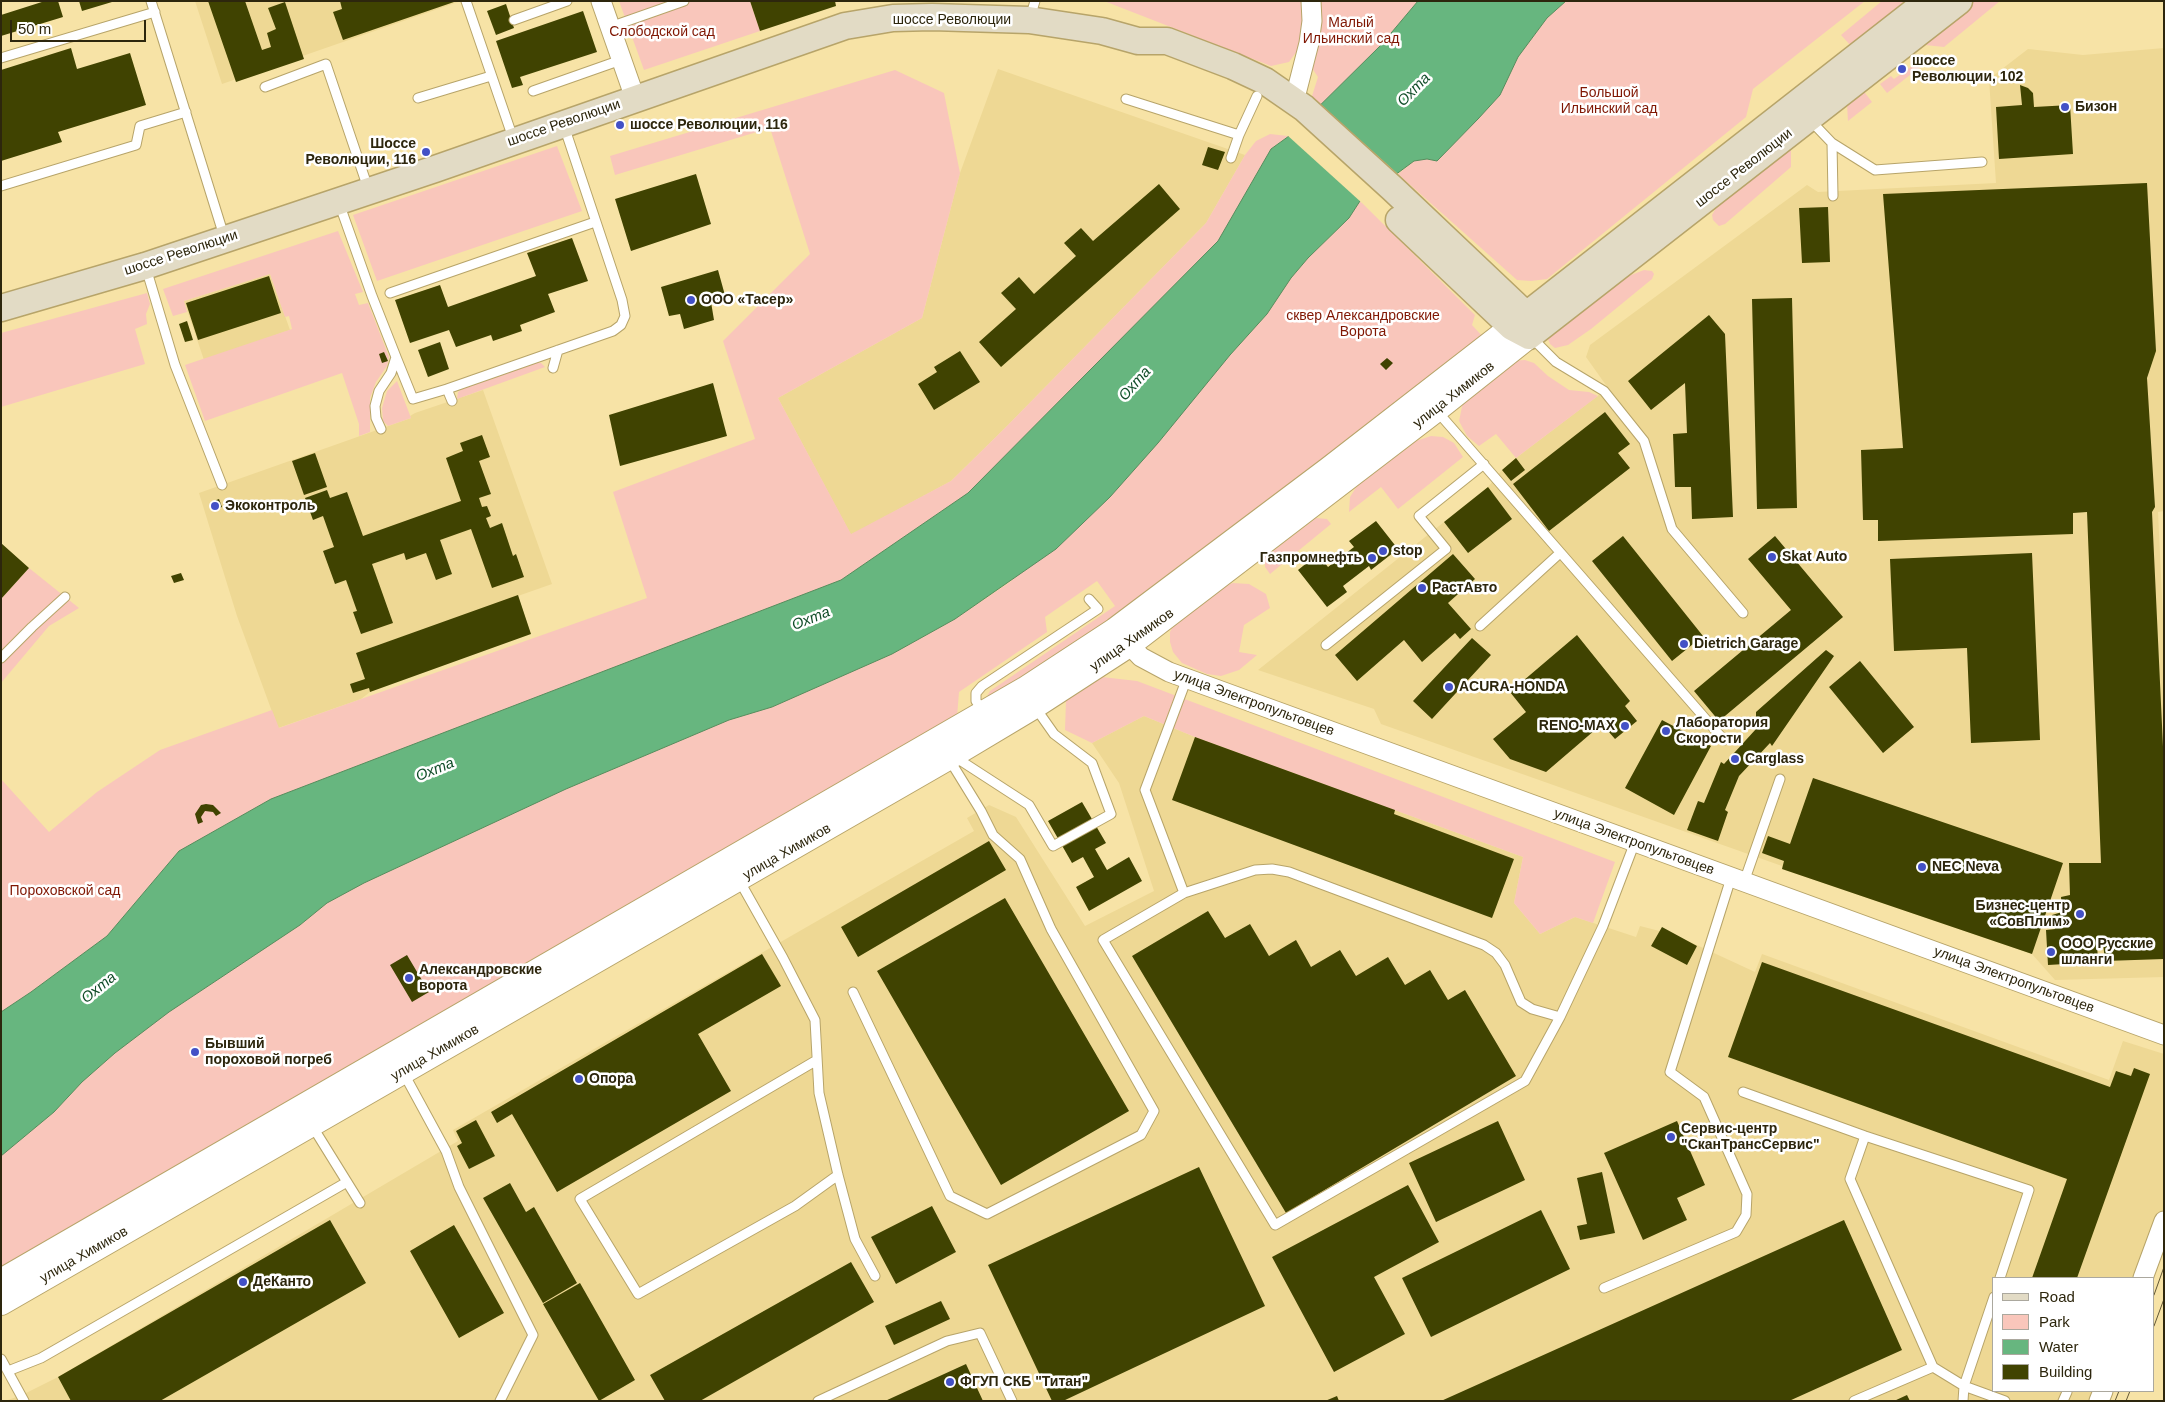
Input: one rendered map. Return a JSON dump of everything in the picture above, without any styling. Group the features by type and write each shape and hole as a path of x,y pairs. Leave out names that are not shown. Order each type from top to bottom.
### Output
{"main road":[{"name":"шоссе Революции","path":"1802,112 1928,1"},
{"name":"шоссе Революции","path":"1522,326 1802,112 1959,1"},
{"name":"шоссе Революции","path":"1,308 145,266 845,26 893,18 1032,11 1138,41 1167,42 1233,66 1265,81 1296,109"},
{"name":"шоссе Революции","path":"1138,41 1162,56 1256,96 1275,107 1296,109"},
{"path":"1296,109 1522,326"}],"street":[{"path":"600,1 635,98"},
{"path":"1296,109 1297,90 1309,43 1312,21 1311,1"},
{"name":"улица Химиков","path":"1,1282 306,1116 945,750 1035,706 1122,637 1430,402 1522,326"},
{"name":"улица Химиков","path":"945,750 984,712 1122,637"},
{"name":"улица Электропультовцев","path":"1122,637 1141,657 1156,666 1187,678 2164,1035"},
{"name":"улица Химиков","path":"1,1303 306,1116 403,1071 734,870"},
{"path":"2143,1277 2164,1221"}],"lane":[{"path":"151,1 224,239"},
{"path":"466,1 514,141"},
{"path":"514,20 567,1"},
{"path":"610,27 684,1"},
{"path":"1,58 154,12"},
{"path":"533,91 621,60"},
{"path":"265,87 326,64 369,190"},
{"path":"418,98 491,76"},
{"path":"1231,158 1256,96"},
{"path":"1126,100 1239,135"},
{"path":"1,186 136,145 140,126 186,112"},
{"path":"1802,112 1832,143 1875,170 1982,162"},
{"path":"338,201 372,296 413,399 447,389 613,331 621,325 625,316 622,300 563,124"},
{"path":"1832,143 1832,196"},
{"path":"390,293 596,222"},
{"path":"145,266 175,365 222,485"},
{"path":"1522,326 1556,362 1604,391 1644,441 1672,530 1743,613"},
{"path":"553,368 558,350"},
{"path":"381,429 376,418 375,406 380,391 391,373 396,357"},
{"path":"447,389 452,401"},
{"path":"1430,402 1724,740"},
{"path":"1326,645 1446,549 1419,516 1484,464"},
{"path":"1480,626 1560,553"},
{"path":"1,658 66,597"},
{"path":"984,712 976,701 976,693 982,686 1098,609 1090,598"},
{"path":"1184,893 1145,790 1187,678"},
{"path":"945,750 1029,805 1053,846 1111,814 1092,763 1054,734 1035,706"},
{"path":"853,992 950,1196 988,1214 1141,1135 1154,1111 1050,929 1020,860 993,835 945,750"},
{"path":"1604,1288 1736,1232 1746,1215 1747,1194 1704,1096 1670,1072 1738,880 1780,779"},
{"path":"1560,1017 1532,1009 1521,1002 1505,965 1496,953 1484,945 1289,872 1272,869 1254,870 1184,893 1103,940 1275,1225 1525,1081 1560,1017 1602,926 1635,842"},
{"path":"734,870 815,1020 819,1093 838,1175 855,1239 875,1276"},
{"path":"817,1060 580,1199 638,1294 796,1206 838,1175"},
{"path":"403,1071 446,1151 459,1187 534,1334 500,1401"},
{"path":"1743,1092 1865,1136 2029,1190 2000,1277"},
{"path":"306,1116 360,1203"},
{"path":"1865,1136 1850,1179 1934,1367 1964,1386 2004,1401"},
{"path":"8,1372 41,1358 347,1182"},
{"path":"1963,1401 1964,1386 1992,1303"},
{"path":"818,1401 948,1341 980,1334 1012,1401"},
{"path":"1,1359 24,1401"},
{"path":"1854,1401 1934,1367"}],"shaded area":[{"path":"195,1 458,1 458,2 222,84"},
{"path":"2164,48 2164,511 2158,512 2164,640 2164,977 2055,980 2032,954 1782,869 1782,866 1381,724 1374,709 1258,670 1488,487 1502,470 1516,458 1608,388 1586,357 1590,345 1807,185 1818,192 1996,183 1989,79 2028,49 2083,55"},
{"path":"998,69 1245,155 1206,223 951,481 851,535 778,398 922,318 960,173"},
{"path":"270,274 290,330 204,360 184,301"},
{"path":"483,390 552,584 356,653 370,692 361,699 278,728 237,616 199,493 411,418 410,416 415,413"},
{"path":"1144,716 1195,737 1523,857 1514,903 1540,934 1575,917 1636,937 1640,926 1675,935 1755,972 1762,954 2109,1080 2123,1041 2164,1054 2164,1209 2137,1277 1992,1277 1992,1392 2094,1392 2090,1401 5,1401 22,1395 58,1377 458,1141 453,1130 974,831 967,818 989,805 1016,817 1085,926 1154,891 1119,783 1092,743"}],"green space":[{"name":"Слободской сад","path":"619,1 750,1 760,31 644,70"},
{"path":"1104,1 1301,1 1305,17 1300,47 1289,62 1271,66"},
{"name":"Малый Ильинский сад","path":"1320,1 1418,1 1381,45 1321,105 1312,96 1318,77 1312,68 1321,27"},
{"name":"Большой Ильинский сад","path":"1566,1 1865,1 1753,89 1746,117 1547,279 1517,280 1398,174 1414,161 1427,159 1437,161 1500,95 1518,57 1547,18"},
{"path":"1882,1 1909,1 1851,46 1841,35"},
{"path":"1974,1 2000,1 1944,47 1925,45 1921,42"},
{"path":"1918,57 1933,57 1887,93 1880,84 1891,76 1894,79 1912,66 1910,62"},
{"name":"Пороховской сад","path":"895,70 944,93 960,173 922,318 778,398 851,534 951,481 1206,223 1245,155 1256,141 1270,134 1288,136 1271,149 1218,241 968,493 841,580 271,799 179,851 107,936 1,1012 1,779 49,832 97,792 160,750 272,710 279,728 647,598 613,492 755,439 723,341 810,254 770,128 615,175 610,156"},
{"path":"1862,89 1872,102 1848,121 1847,104"},
{"path":"1791,144 1791,167 1725,224 1719,226 1713,220 1712,215 1720,201"},
{"path":"557,146 582,211 377,281 353,215"},
{"name":"сквер Александровские Ворота","path":"1360,201 1475,315 1472,325 1484,338 1121,614 987,703 986,698 990,691 1115,606 1097,581 1045,617 1047,632 959,692 957,717 1,1268 1,1156 54,1112 82,1082 115,1053 168,1012 300,925 327,903 364,883 566,789 729,720 772,707 892,654 955,619 1010,582 1230,355 1267,314 1291,278 1308,258 1349,218"},
{"path":"338,231 363,292 355,294 359,305 368,303 389,357 387,366 376,382 370,398 370,432 359,436 359,424 342,373 205,421 185,365 292,329 289,316 285,317 270,274 184,301 187,312 173,316 163,289"},
{"path":"1644,270 1652,271 1654,274 1652,279 1591,329 1568,345 1555,348 1550,344 1549,336 1571,317 1626,277"},
{"path":"147,293 150,304 146,314 147,324 135,329 145,364 1,407 1,333"},
{"path":"1525,360 1534,363 1548,376 1569,390 1589,392 1598,396 1516,458 1496,434 1479,446 1467,436 1459,421 1463,402 1510,361"},
{"path":"535,363 541,363 545,367 457,399 458,392 462,389"},
{"path":"397,381 411,418 388,426 383,421 382,408 387,391"},
{"path":"1431,436 1443,437 1454,443 1463,457 1398,509 1381,487 1349,512 1350,497 1357,486 1416,441"},
{"path":"1316,518 1327,519 1331,524 1270,574 1265,567 1265,557"},
{"path":"29,568 79,608 49,626 1,683 1,599"},
{"path":"1233,583 1249,584 1266,594 1270,608 1244,625 1239,652 1257,655 1239,670 1221,676 1207,674 1182,663 1173,652 1170,642 1170,632 1174,624 1222,587"},
{"path":"1102,677 1137,681 1615,862 1593,923 1575,917 1540,934 1514,903 1523,857 1195,737 1144,716 1092,743 1065,730 1066,701"}],"water":[{"name":"Охта","path":"1418,1 1566,1 1547,18 1518,57 1500,95 1478,119 1437,161 1427,159 1414,161 1360,201 1349,218 1308,258 1291,278 1267,314 1230,355 1158,443 1110,497 1056,549 955,619 892,654 772,707 729,720 566,789 364,883 327,903 300,925 169,1012 115,1053 82,1082 54,1112 1,1156 1,1012 107,936 179,851 271,799 841,580 968,493 1218,241 1271,149 1289,136 1381,45"}],"pier":[{"path":"1319,103 1400,176 1362,203 1287,135"}],"building":[{"path":"45,1 58,1 63,17 1,36 1,15"},
{"path":"79,1 112,1 112,2 82,11"},
{"path":"208,1 245,1 262,50 271,47 267,33 276,29 268,8 285,2 304,59 236,82"},
{"path":"340,1 454,2 343,40 333,12 342,9"},
{"path":"750,1 835,1 836,6 760,31"},
{"path":"506,4 514,28 496,35 487,11"},
{"path":"583,11 597,52 520,77 523,85 512,88 496,41"},
{"path":"71,48 77,69 130,53 146,105 58,132 62,142 1,161 1,70"},
{"path":"2020,85 2028,88 2033,93 2034,107 2070,105 2073,154 1999,159 1996,107 2022,105"},
{"path":"1208,147 1225,152 1218,170 1202,165"},
{"path":"696,174 711,224 631,251 615,199"},
{"path":"2147,183 2156,351 2147,378 2155,507 2152,512 2164,768 2164,959 2105,961 2103,943 2097,943 2098,962 2048,965 2046,930 2055,929 2052,915 2062,912 2061,897 2070,895 2069,863 2101,863 2087,512 2073,513 2073,534 1878,541 1878,520 1863,520 1861,450 1903,448 1883,194"},
{"path":"1159,184 1180,209 1001,367 979,342 1016,309 1001,293 1019,277 1034,294 1076,256 1064,243 1081,228 1093,241"},
{"path":"1828,207 1830,262 1802,263 1799,208"},
{"path":"572,238 588,281 548,294 555,312 520,325 522,331 493,341 491,335 456,347 449,330 410,343 395,300 440,285 448,307 536,276 527,253"},
{"name":"ООО «Тасер»","path":"718,270 726,299 711,302 714,320 684,329 680,314 669,316 661,287"},
{"path":"269,276 281,313 198,340 186,303"},
{"path":"1792,298 1797,508 1757,509 1752,299"},
{"path":"1709,315 1725,334 1733,517 1692,519 1691,487 1675,487 1673,434 1687,433 1685,383 1651,410 1628,381"},
{"path":"187,321 193,340 185,342 179,324"},
{"path":"440,342 449,369 428,377 418,350"},
{"path":"960,351 980,382 934,410 918,384 937,372 934,367"},
{"path":"384,352 388,361 382,363 379,354"},
{"path":"1387,358 1393,363 1386,370 1380,364"},
{"path":"713,383 727,436 620,466 609,415"},
{"path":"1605,412 1630,444 1618,453 1630,468 1549,531 1513,484"},
{"path":"482,435 490,457 479,461 491,494 479,498 482,507 487,506 491,516 486,518 490,528 502,523 513,556 516,554 524,577 492,588 471,529 440,540 452,574 436,580 426,553 406,560 404,553 372,564 393,623 361,634 353,612 357,611 346,580 335,584 323,551 334,547 323,516 313,520 305,498 327,490 330,498 347,492 363,536 461,501 446,458 463,451 460,443"},
{"path":"315,453 327,487 304,495 292,461"},
{"path":"1516,458 1525,470 1511,481 1502,470"},
{"path":"1488,487 1512,519 1468,553 1444,522"},
{"path":"219,499 222,507 214,510 211,502"},
{"path":"1376,521 1398,549 1371,570 1369,566 1343,586 1347,592 1327,607 1298,570 1318,554 1328,567 1354,547 1349,541"},
{"path":"1623,536 1703,636 1672,661 1592,561"},
{"path":"1775,536 1843,617 1719,721 1694,691 1791,610 1748,559"},
{"path":"1,543 29,568 1,599"},
{"path":"2032,553 2040,740 1971,743 1967,648 1894,651 1890,559"},
{"path":"1453,554 1475,579 1448,603 1471,629 1460,639 1455,633 1422,662 1404,640 1357,681 1335,655"},
{"path":"181,573 184,580 174,583 171,576"},
{"path":"518,595 531,634 370,692 369,688 353,693 350,684 365,679 356,653"},
{"path":"1577,635 1630,701 1625,706 1637,721 1615,739 1602,724 1546,772 1510,759 1493,739 1526,712 1510,692"},
{"path":"1472,638 1491,655 1432,719 1413,701"},
{"path":"1826,650 1834,656 1772,746 1770,743 1739,776 1725,810 1728,812 1718,841 1687,830 1698,801 1704,803 1721,762 1724,764 1756,729 1756,712"},
{"path":"1860,661 1914,727 1883,753 1829,687"},
{"path":"1662,720 1711,746 1674,815 1625,788"},
{"path":"1195,737 1395,810 1394,814 1514,859 1492,918 1172,800"},
{"name":"NEC Neva","path":"1813,778 2063,863 2032,954 1782,869 1784,861 1762,853 1768,836 1790,844"},
{"path":"1082,802 1106,843 1095,849 1107,870 1129,857 1142,881 1089,911 1076,887 1094,877 1083,857 1072,863 1048,821"},
{"path":"201,805 213,805 221,813 216,816 213,812 205,811 201,817 203,822 198,824 195,814"},
{"path":"989,841 1006,870 858,957 841,927"},
{"path":"1005,898 1129,1111 1001,1185 877,971"},
{"path":"1208,911 1225,938 1250,924 1269,956 1296,940 1311,967 1340,950 1356,976 1388,957 1405,985 1430,970 1448,1000 1465,990 1516,1076 1286,1213 1132,956"},
{"path":"1662,927 1697,946 1687,965 1651,946"},
{"path":"762,954 781,986 698,1034 731,1091 557,1192 512,1114 497,1123 491,1112"},
{"name":"Александровские ворота","path":"407,955 429,992 412,1002 390,965"},
{"path":"1762,962 2110,1087 2116,1071 2131,1076 2134,1068 2150,1074 2077,1277 2032,1277 2067,1179 1728,1057"},
{"path":"476,1120 495,1156 469,1169 457,1146 462,1143 456,1131"},
{"path":"1498,1121 1525,1180 1436,1222 1409,1163"},
{"path":"1677,1121 1705,1185 1677,1198 1687,1220 1643,1240 1604,1153"},
{"path":"1199,1167 1265,1306 1063,1401 1052,1401 988,1265"},
{"path":"1602,1172 1615,1233 1580,1240 1577,1226 1587,1224 1577,1178"},
{"path":"510,1183 526,1212 534,1207 577,1283 543,1303 483,1198"},
{"path":"1408,1185 1439,1242 1374,1277 1405,1334 1334,1372 1272,1257"},
{"path":"932,1206 956,1252 896,1284 871,1237"},
{"path":"1541,1210 1570,1269 1431,1337 1402,1278"},
{"path":"330,1220 366,1283 160,1401 71,1401 58,1377"},
{"path":"1844,1220 1902,1350 1789,1401 1441,1401"},
{"path":"454,1225 504,1313 459,1338 410,1251"},
{"path":"851,1262 874,1302 700,1401 665,1401 650,1375"},
{"path":"580,1283 635,1380 599,1401 543,1304"},
{"path":"941,1301 950,1319 894,1345 885,1326"},
{"name":"ФГУП СКБ \"Титан\"","path":"966,1364 983,1401 885,1401"},
{"path":"1907,1395 1910,1401 1894,1401"},
{"path":"1337,1396 1339,1401 1325,1401"}],"tram line":[{"path":"2155,1292 2164,1267"},
{"path":"2155,1323 2164,1299"},
{"path":"2115,1401 2119,1392"},
{"path":"2126,1401 2130,1392"}],"place":[{"name":"шоссе Революции, 102","path":"1902,69"},
{"name":"Бизон","path":"2065,107"},
{"name":"шоссе Революции, 116","path":"620,125"},
{"name":"Шоссе Революции, 116","path":"426,152"},
{"name":"ООО «Тасер»","path":"691,300"},
{"name":"Экоконтроль","path":"215,506"},
{"name":"stop","path":"1383,551"},
{"name":"Skat Auto","path":"1772,557"},
{"name":"Газпромнефть","path":"1372,558"},
{"name":"РастАвто","path":"1422,588"},
{"name":"Dietrich Garage","path":"1684,644"},
{"name":"ACURA-HONDA","path":"1449,687"},
{"name":"RENO-MAX","path":"1625,726"},
{"name":"Лаборатория Скорости","path":"1666,731"},
{"name":"Carglass","path":"1735,759"},
{"name":"NEC Neva","path":"1922,867"},
{"name":"Бизнес-центр «СовПлим»","path":"2080,914"},
{"name":"ООО Русские шланги","path":"2051,952"},
{"name":"Александровские ворота","path":"409,978"},
{"name":"Бывший пороховой погреб","path":"195,1052"},
{"name":"Опора","path":"579,1079"},
{"name":"Сервис-центр \"СканТрансСервис\"","path":"1671,1137"},
{"name":"ДеКанто","path":"243,1282"},
{"name":"ФГУП СКБ \"Титан\"","path":"950,1382"}]}
